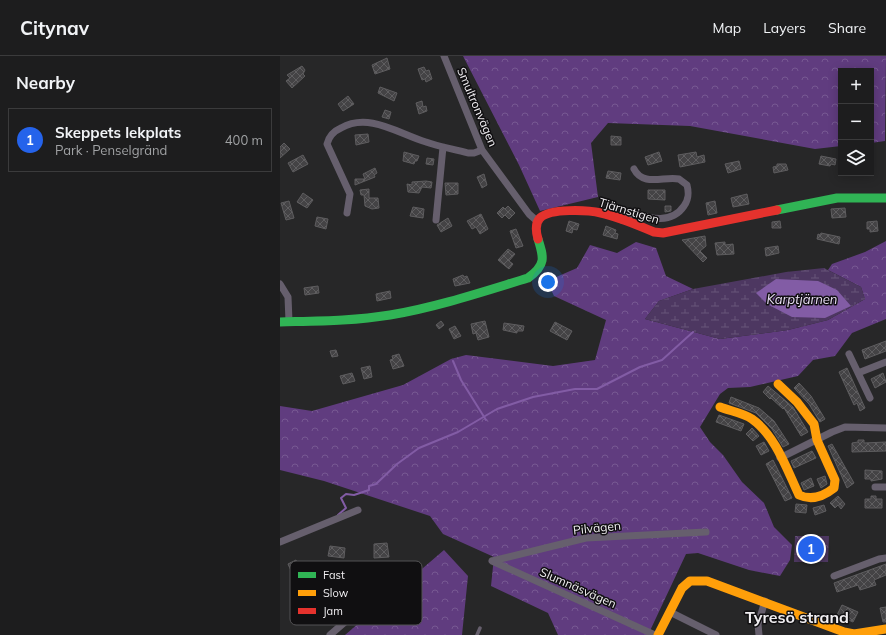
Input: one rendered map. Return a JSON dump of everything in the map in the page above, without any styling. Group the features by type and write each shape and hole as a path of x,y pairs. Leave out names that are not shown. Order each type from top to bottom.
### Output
{"street":[{"name":"Smultronvägen","path":"444,56 482,150 529,214 538,221"},
{"path":"347,213 350,198 348,190 327,144 331,135 338,129 354,122 370,122 426,142 468,153 474,153 482,150"},
{"path":"436,220 443,146"},
{"path":"622,220 633,213 658,219 674,215 683,208 688,197 687,185 679,179 645,180 638,176 634,169"},
{"name":"Tjärnstigen","path":"538,221 548,214 582,210 595,211 654,232 663,233 837,198 886,198"},
{"path":"280,284 288,297 285,322 380,316 446,303 528,278 539,269 543,260 537,229 538,221"},
{"path":"849,354 870,398"},
{"path":"858,373 886,362"},
{"path":"720,407 751,418 770,437 799,495 804,498 819,497 827,494 834,488 835,480 817,440 818,435 807,414 798,402 778,384"},
{"path":"780,458 845,427 886,428"},
{"path":"875,487 886,487"},
{"path":"280,542 358,510"},
{"name":"Pilvägen","path":"492,561 586,538 706,532"},
{"path":"834,576 879,559 886,558"},
{"name":"Slumnäsvägen","path":"492,561 657,635"},
{"path":"657,635 682,588 690,581 707,581 854,634 886,629"},
{"path":"759,635 758,624 765,601"},
{"path":"670,612 716,635"},
{"path":"330,635 342,625"}],"lane":[{"path":"477,635 480,628"}],"green space":[{"path":"463,56 886,56 885,141 874,143 874,68 838,68 838,146 815,149 690,126 608,123 591,143 598,197 540,211 519,165"},
{"path":"886,241 886,319 852,333 835,356 813,360 798,376 750,387 728,388 720,394 700,427 710,442 723,455 742,482 764,503 774,527 792,545 790,560 780,576 749,570 698,553 686,554 648,635 558,635 548,613 491,586 494,557 443,534 430,516 324,481 280,470 280,406 312,411 403,385 451,359 466,355 553,366 595,360 606,320 554,296 547,281 577,268 590,245 617,253 636,242 656,248 666,276 693,289 659,301 645,319 720,339 788,330 828,320 865,299 861,287 828,270 832,264 865,252"},
{"path":"824,268 861,287 865,299 828,320 788,330 720,339 645,319 659,301 693,289 786,272"},
{"path":"795,536 829,536 828,562 794,562"},
{"path":"444,550 468,576 462,635 345,635 357,625 422,625 422,569"}],"water":[{"name":"Karptjärnen","path":"776,279 818,281 837,290 851,306 825,318 792,317 767,304 756,293"}],"building":[{"path":"387,58 390,69 375,74 372,65"},
{"path":"302,66 305,70 303,74 305,76 292,88 286,81 290,78 287,75"},
{"path":"424,67 426,71 429,70 432,79 426,82 425,79 422,80 418,69"},
{"path":"380,87 397,93 394,101 378,93"},
{"path":"348,96 354,104 343,111 338,104"},
{"path":"422,101 423,107 426,106 427,111 419,114 416,103"},
{"path":"385,110 391,112 389,119 382,117"},
{"path":"368,134 369,142 356,145 355,135"},
{"path":"611,136 621,137 621,145 611,145"},
{"path":"284,143 290,149 280,158 280,147"},
{"path":"404,152 419,156 417,161 415,161 414,164 403,161"},
{"path":"659,152 662,161 648,165 645,157"},
{"path":"696,152 697,157 704,155 705,162 680,167 678,155"},
{"path":"303,155 308,164 293,172 288,163"},
{"path":"821,156 836,159 835,165 831,164 830,166 819,164"},
{"path":"427,158 434,159 433,165 426,164"},
{"path":"739,161 741,169 728,173 725,164"},
{"path":"777,164 786,164 788,170 774,173 773,167 777,166"},
{"path":"375,168 377,173 374,175 375,177 355,185 355,179 365,179 363,174"},
{"path":"608,171 621,173 620,180 606,178"},
{"path":"484,174 487,185 482,188 477,177"},
{"path":"412,182 432,182 431,188 422,187 419,193 408,192 407,184 412,185"},
{"path":"445,183 458,183 458,194 446,195"},
{"path":"369,189 369,198 378,198 379,208 372,209 365,206 364,195 361,195 360,190"},
{"path":"648,190 665,190 665,200 648,199"},
{"path":"303,193 313,200 307,208 297,202"},
{"path":"747,194 749,204 733,207 731,198"},
{"path":"289,201 294,218 286,220 281,203"},
{"path":"715,201 717,213 708,215 706,203"},
{"path":"508,206 515,213 509,219 505,215 502,218 497,213 503,207 505,209"},
{"path":"665,206 671,206 671,211 665,212"},
{"path":"413,207 424,209 423,218 410,216"},
{"path":"845,208 846,217 832,218 831,209"},
{"path":"481,214 488,229 480,234 476,227 472,229 467,221"},
{"path":"317,217 328,219 326,229 315,226"},
{"path":"448,218 452,226 441,232 437,225"},
{"path":"569,221 579,224 577,230 573,229 572,233 566,231"},
{"path":"780,221 781,228 772,228 772,222"},
{"path":"877,221 878,231 870,232 870,229 867,229 867,222"},
{"path":"606,226 616,230 615,233 618,234 617,239 603,235"},
{"path":"516,229 523,246 516,248 510,231"},
{"path":"821,233 840,237 839,244 817,239 818,234 820,235"},
{"path":"705,236 706,246 700,251 707,258 703,262 682,240"},
{"path":"725,242 725,245 733,244 734,254 717,255 715,243"},
{"path":"778,246 779,253 766,256 765,248"},
{"path":"508,249 515,254 509,261 513,264 509,269 498,260"},
{"path":"463,275 464,277 467,276 470,283 455,286 453,279"},
{"path":"318,286 319,293 305,295 304,288"},
{"path":"390,291 391,298 377,301 376,294"},
{"path":"441,321 444,325 439,329 436,325"},
{"path":"485,321 489,337 478,340 476,333 473,334 471,324"},
{"path":"555,322 572,331 567,340 550,331"},
{"path":"504,323 524,326 523,331 517,331 517,333 503,330"},
{"path":"455,326 461,336 454,339 449,329"},
{"path":"886,341 886,351 865,359 862,350"},
{"path":"336,350 338,356 332,357 330,351"},
{"path":"399,354 404,366 393,369 390,360 393,359 392,356"},
{"path":"370,366 372,377 364,379 361,368"},
{"path":"847,368 865,408 860,411 857,403 854,405 839,372"},
{"path":"352,373 355,381 343,384 340,376"},
{"path":"883,373 886,382 875,388 871,379"},
{"path":"799,383 811,396 825,419 820,422 809,404 794,388"},
{"path":"768,386 793,407 808,432 801,436 784,408 783,409 763,392"},
{"path":"731,397 759,408 774,421 789,444 783,447 772,429 756,413 729,403"},
{"path":"719,415 744,424 741,431 716,422"},
{"path":"752,428 759,436 753,441 746,434"},
{"path":"858,440 864,440 864,443 886,442 886,451 852,452 852,443 858,442"},
{"path":"764,442 769,451 761,455 756,446"},
{"path":"832,444 854,483 847,488 828,446"},
{"path":"812,451 816,458 794,468 791,461"},
{"path":"773,460 792,498 785,501 766,464"},
{"path":"865,470 882,471 882,479 871,481 871,479 865,479"},
{"path":"825,476 827,484 821,488 817,479"},
{"path":"811,478 814,486 804,490 801,483"},
{"path":"838,496 845,504 841,509 838,505 835,508 830,503"},
{"path":"871,496 876,496 876,499 882,499 882,508 865,508 865,499 871,499"},
{"path":"796,504 807,505 806,513 795,512"},
{"path":"824,505 826,511 815,515 813,508"},
{"path":"387,543 389,557 374,558 374,544"},
{"path":"330,546 345,548 344,558 328,556"},
{"path":"886,564 886,575 874,580 876,585 860,590 858,585 837,592 834,583"},
{"path":"842,605 858,612 853,622 837,615"},
{"path":"886,607 886,622 883,622 880,608"}],"waterway":[{"path":"338,515 346,508 341,498 346,494 354,495 369,490 369,486 376,484 397,464 419,448 458,432 497,409 533,397 575,389 597,389 640,367 662,360 693,332"},
{"path":"453,361 461,380 486,420"}],"traffic: fast":[{"path":"777,210 837,198 886,198"},
{"path":"280,322 349,320 408,312 477,294 528,278 541,265 542,251 538,239"}],"traffic: slow":[{"path":"720,407 748,417 760,426 768,435 780,454 799,495 809,498 818,497 834,488 835,480 817,440 814,424 797,402 778,384"},
{"path":"658,635 682,588 690,581 707,581 844,632 854,634 886,629"}],"traffic: jam":[{"path":"538,239 536,228 537,222 540,218 560,211 587,211 601,213 622,219 654,232 663,233 777,210"}],"place":[{"name":"Skeppets lekplats","path":"811,549"}],"district":[{"name":"Tyresö strand","path":"797,617"}]}
